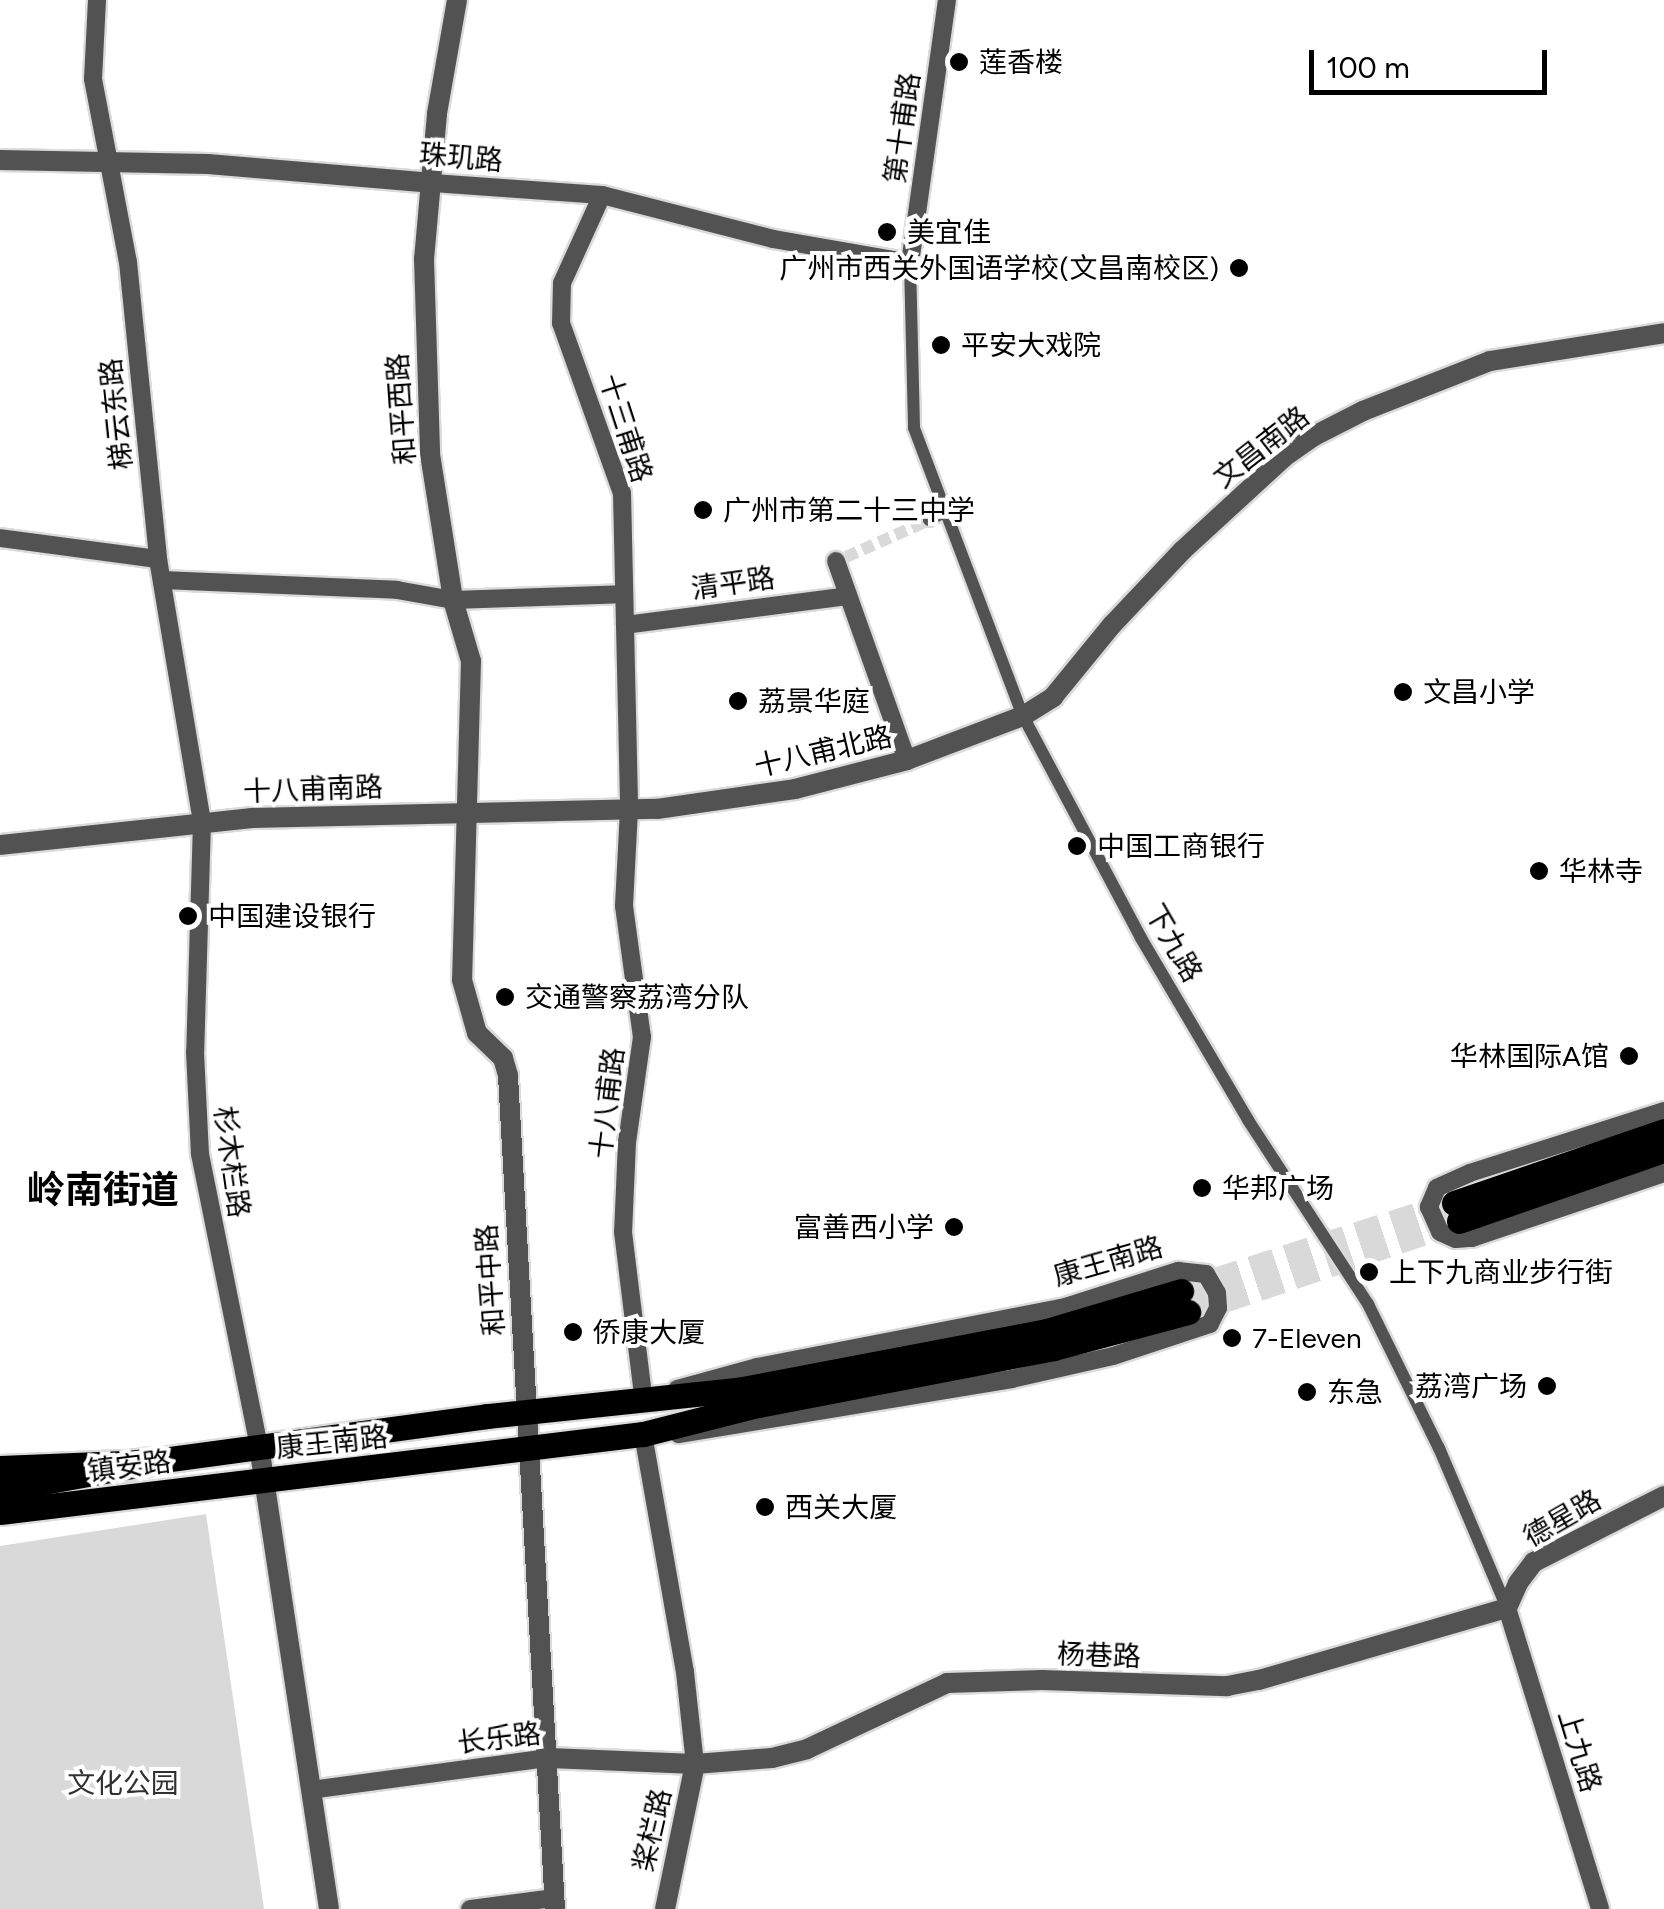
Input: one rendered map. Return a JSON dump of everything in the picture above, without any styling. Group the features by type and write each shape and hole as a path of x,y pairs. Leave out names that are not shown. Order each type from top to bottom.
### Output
{"highway":[{"path":"0,1489 148,1462"}],"main road":[{"path":"1664,1131 1457,1212 1664,1150"},
{"name":"康王南路","path":"259,1446 527,1411 743,1389 1184,1302 1054,1348 771,1402 643,1434 264,1480"},
{"name":"镇安路","path":"0,1468 148,1462 259,1446"},
{"name":"镇安路","path":"0,1512 264,1480"}],"street":[{"name":"梯云东路","path":"97,0 92,79 128,262 158,559 202,822"},
{"name":"和平西路","path":"457,0 437,114 424,259 430,454 453,600 471,661 465,813"},
{"name":"第十甫路","path":"910,263 947,0"},
{"name":"珠玑路","path":"0,160 106,160 314,170 602,195 773,239 910,263"},
{"name":"十三甫路","path":"602,195 562,283 561,322 622,493 629,810"},
{"name":"下九路","path":"910,263 914,428 1023,716 1142,938 1248,1120 1368,1304 1439,1448 1507,1608"},
{"name":"文昌南路","path":"1023,716 1054,697 1112,626 1219,515 1314,436 1410,391 1490,361 1664,333"},
{"path":"929,520 943,513"},
{"path":"0,538 158,559"},
{"path":"841,559 848,596 907,760"},
{"path":"162,580 397,590 453,600 622,594"},
{"name":"清平路","path":"625,625 848,596"},
{"name":"十八甫北路","path":"629,810 744,798 907,760 1023,716"},
{"name":"十八甫南路","path":"0,844 202,822 629,810"},
{"name":"十八甫路","path":"629,810 625,926 642,1037 627,1142 623,1232 644,1402"},
{"name":"和平中路","path":"465,813 462,980 477,1033 503,1058 508,1076 549,1758 554,1903"},
{"name":"杉木栏路","path":"202,822 196,1121 234,1338 259,1446"},
{"path":"1664,1111 1470,1172 1438,1188 1428,1207 1440,1232 1456,1239 1472,1238 1664,1172"},
{"name":"康王南路","path":"643,1434 726,1429 1065,1368 1203,1328 1215,1315 1218,1293 1206,1274 1178,1271 1020,1317 726,1374 644,1402"},
{"path":"643,1434 692,1713 695,1764"},
{"path":"259,1446 329,1909"},
{"name":"德星路","path":"1507,1608 1518,1582 1534,1562 1664,1496"},
{"name":"杨巷路","path":"695,1764 752,1762 806,1749 905,1699 947,1683 994,1680 1227,1686 1408,1640 1507,1608"},
{"name":"上九路","path":"1507,1608 1600,1909"},
{"name":"长乐路","path":"311,1790 549,1758 695,1764"},
{"name":"桨栏路","path":"664,1909 695,1764"},
{"path":"470,1909 554,1903"}],"green space":[{"name":"文化公园","path":"206,1514 264,1909 0,1909 0,1546"}],"tunnel":[{"path":"846,557 929,520"},
{"path":"1181,1291 1454,1203"},
{"path":"1188,1312 1459,1221"}],"place":[{"name":"莲香楼","path":"959,62"},
{"name":"美宜佳","path":"887,232"},
{"name":"广州市西关外国语学校(文昌南校区)","path":"1239,268"},
{"name":"平安大戏院","path":"941,345"},
{"name":"广州市第二十三中学","path":"703,510"},
{"name":"文昌小学","path":"1403,692"},
{"name":"荔景华庭","path":"738,701"},
{"name":"中国工商银行","path":"1077,846"},
{"name":"华林寺","path":"1539,871"},
{"name":"中国建设银行","path":"188,916"},
{"name":"交通警察荔湾分队","path":"505,997"},
{"name":"华林国际A馆","path":"1629,1056"},
{"name":"华邦广场","path":"1202,1188"},
{"name":"富善西小学","path":"954,1227"},
{"name":"上下九商业步行街","path":"1369,1272"},
{"name":"侨康大厦","path":"573,1332"},
{"name":"7-Eleven","path":"1232,1338"},
{"name":"荔湾广场","path":"1547,1386"},
{"name":"东急","path":"1307,1392"},
{"name":"西关大厦","path":"765,1507"}],"district":[{"name":"岭南街道","path":"103,1191"}]}
